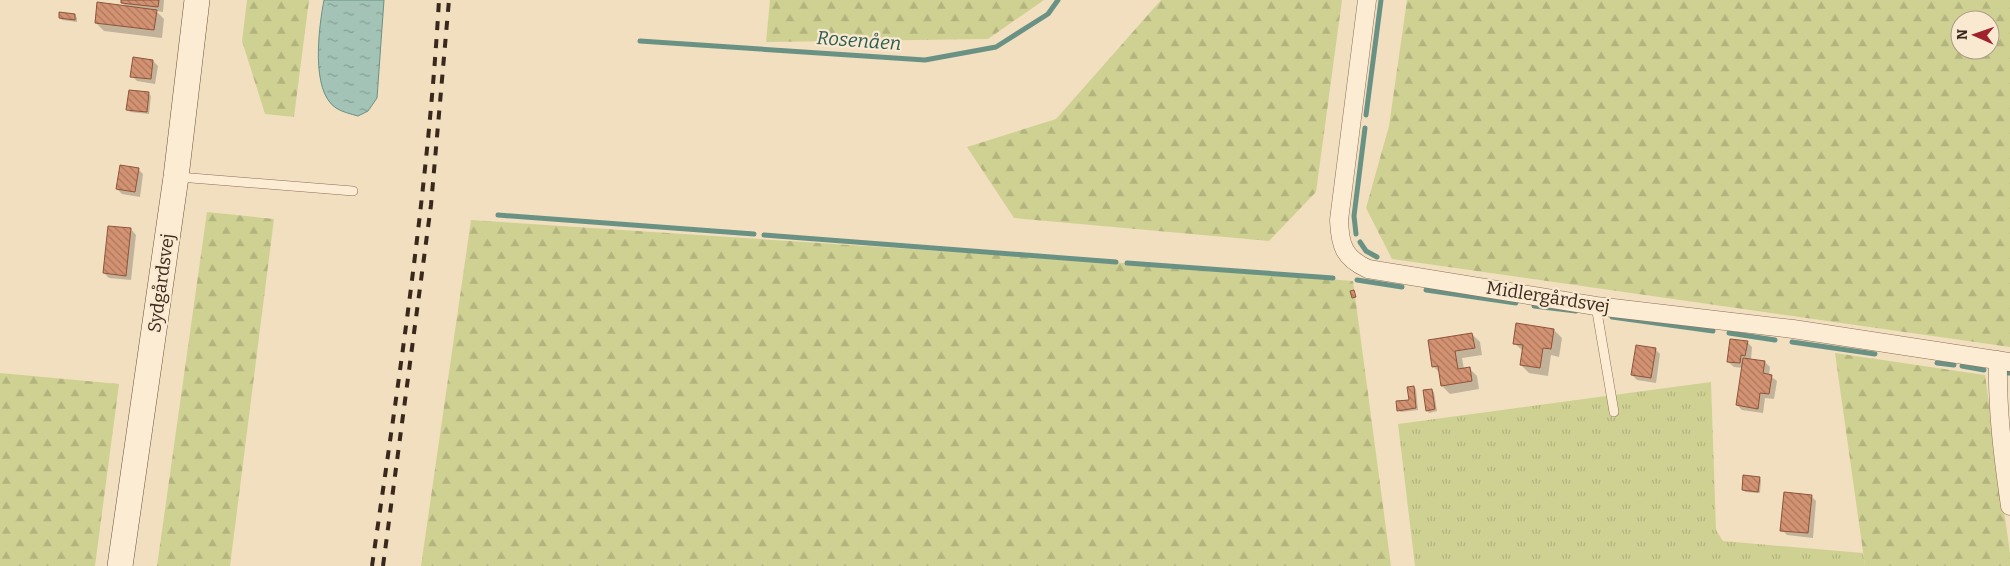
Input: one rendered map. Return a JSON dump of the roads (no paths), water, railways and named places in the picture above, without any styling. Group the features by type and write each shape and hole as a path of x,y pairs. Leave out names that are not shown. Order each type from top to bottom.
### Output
{"street":[{"name":"Sydgårdsvej","path":"120,566 176,176 196,0"},
{"name":"Midlergårdsvej","path":"1367,0 1338,220 1340,238 1347,254 1354,262 1368,268 1596,306 1784,328 2004,361"},
{"path":"2004,361 1997,397 2001,449 2010,506"}],"lane":[{"path":"176,176 353,191"},
{"path":"1596,306 1614,412"}],"water":[{"path":"324,0 384,0 377,98 368,111 358,116 336,108 328,100 322,88 318,57"}],"waterway":[{"name":"Rosenåen","path":"640,41 925,60 996,47 1048,14 1058,0"},
{"path":"1366,115 1381,0"},
{"path":"1356,234 1354,216 1365,128"},
{"path":"498,215 754,234"},
{"path":"764,235 1116,262"},
{"path":"1360,242 1366,251 1377,257"},
{"path":"1127,263 1333,278"},
{"path":"1357,280 1402,287"},
{"path":"1426,290 1516,303"},
{"path":"1534,306 1576,311"},
{"path":"1612,317 1713,331"},
{"path":"1729,333 1775,340"},
{"path":"1792,342 1875,354"},
{"path":"1937,363 1954,365"},
{"path":"1962,366 1984,370"}],"railway":[{"path":"372,566 420,213 428,142 439,0"},
{"path":"383,566 431,205 449,0"}]}
